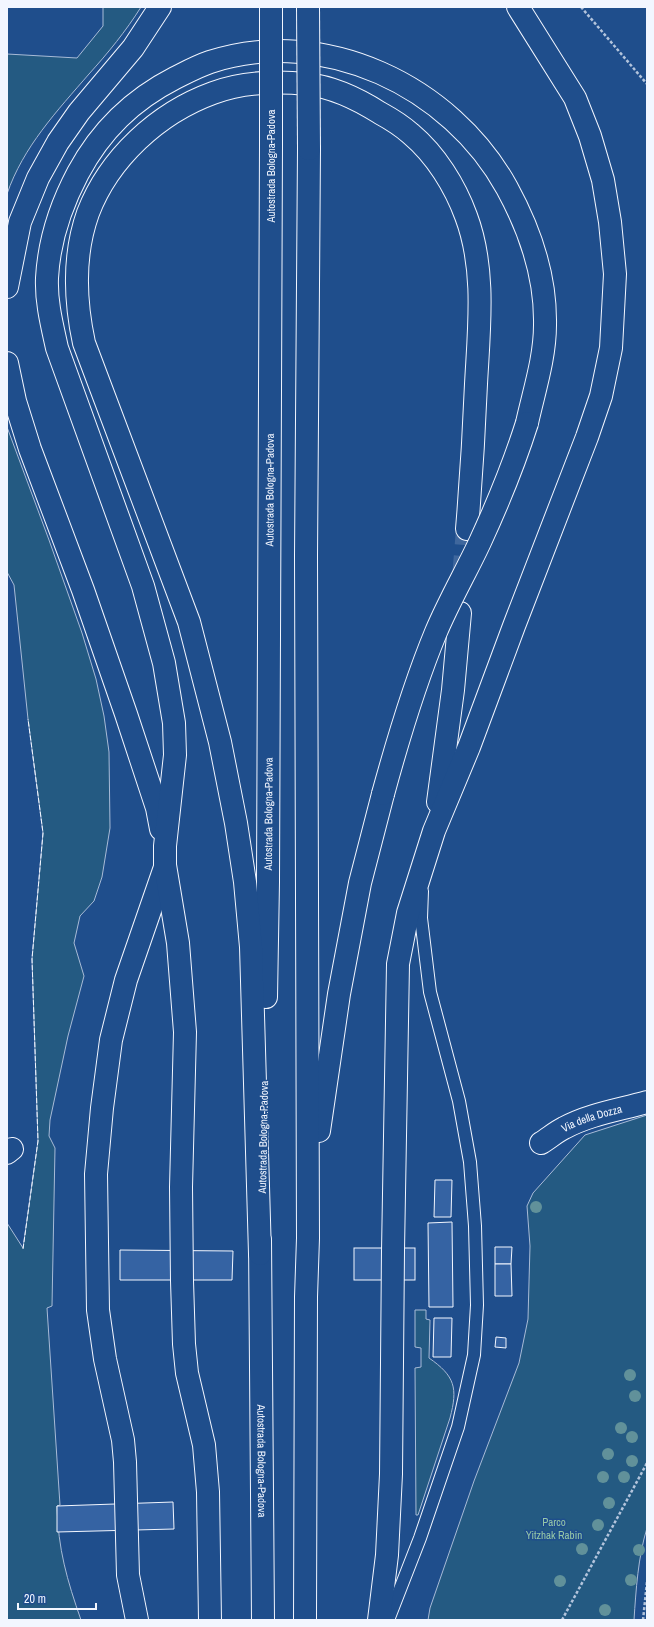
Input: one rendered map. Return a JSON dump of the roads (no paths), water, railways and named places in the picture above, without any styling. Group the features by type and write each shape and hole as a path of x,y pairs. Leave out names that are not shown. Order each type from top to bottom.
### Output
{"main road":[{"path":"7,287 20,222 38,178 66,130 79,112 133,48 160,7"},
{"name":"Autostrada Bologna-Padova","path":"263,1620 260,1254 268,882 271,7"},
{"path":"306,1620 306,1297 308,1238 306,556 309,149 308,7"},
{"path":"379,1620 387,1556 391,1474 398,964 408,913 434,831 469,747 587,437 601,396 611,348 615,274 610,222 603,180 590,136 575,98 518,7"},
{"path":"137,1620 128,1575 123,1440 105,1359 98,1310 96,1174 102,1108 111,1040 126,980 165,855 175,754 174,723 164,663 144,586 57,348 48,309 48,272 51,246 70,190 84,162 102,136 124,112 154,88 209,62 241,55 287,52 315,53 346,60 371,68 400,82 433,103 461,128 484,152 501,177 531,238 543,294 545,326 541,364 527,423 516,457 480,541 436,632 404,719 360,882 339,994 317,1139 308,1238"},
{"path":"260,1254 250,947 245,882 236,823 220,742 189,622 84,344 78,317 76,290 78,261 88,213 103,184 119,160 139,138 186,105 208,95 244,85 273,83 308,84 360,100 412,135 434,158 451,183 466,216 479,268 479,330 467,529"},
{"path":"7,364 15,401 30,449 83,590 157,808 165,855 178,943 185,1040 181,1203 184,1344 187,1373 204,1445 208,1492 210,1620"},
{"path":"434,831 453,690 460,613"},
{"name":"Via della Dozza","path":"541,1144 564,1128 582,1120 647,1102"}],"lane":[{"path":"388,1620 420,1538 458,1427 474,1354 477,1305 475,1226 470,1162 459,1101 432,999 426,962 422,918 424,866"}],"tunnel":[{"path":"463,578 467,529"}],"park label":[{"name":"Parco Yitzhak Rabin","path":"554,1528"}]}
